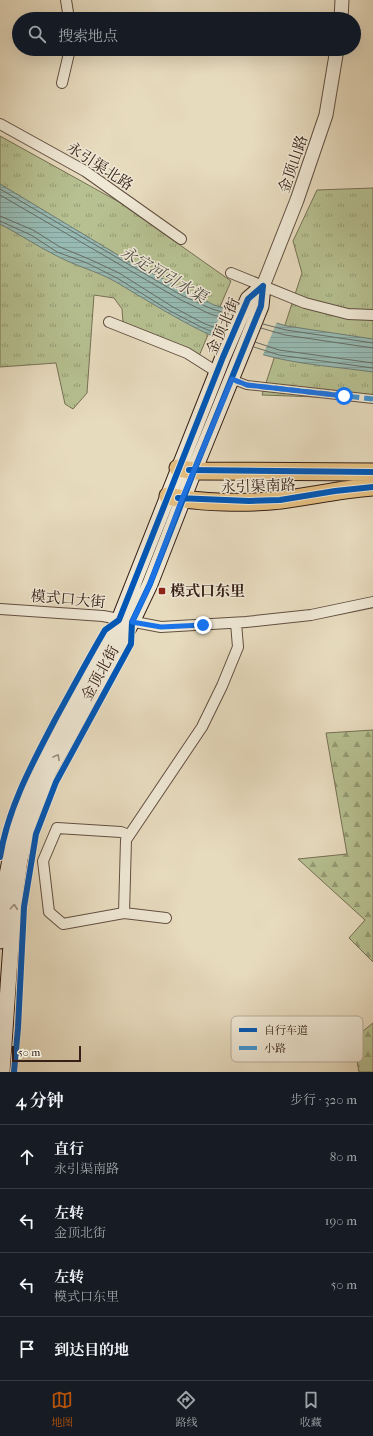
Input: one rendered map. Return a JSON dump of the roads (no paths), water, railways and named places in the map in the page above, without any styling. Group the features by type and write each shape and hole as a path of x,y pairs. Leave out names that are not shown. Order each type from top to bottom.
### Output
{"main road":[{"name":"金顶北街","path":"2,1072 5,953 20,859 30,819 49,771 126,621 186,470 217,372 244,307 248,299 263,286"},
{"name":"金顶北街","path":"186,470 232,379 259,311 263,286"},
{"name":"永引渠南路","path":"186,470 373,472"},
{"name":"永引渠南路","path":"175,498 280,500 335,491 373,487"},
{"name":"金顶北街","path":"0,941 5,884 16,830 30,788 50,746 126,621"}],"street":[{"path":"66,0 68,12"},
{"path":"341,12 342,0"},
{"path":"62,83 68,56"},
{"name":"金顶山路","path":"263,286 297,200 326,115 336,56"},
{"name":"永引渠北路","path":"0,124 85,171 181,239"},
{"path":"231,273 305,303 348,314 373,315"},
{"path":"110,322 187,353 217,372"},
{"path":"232,379 247,385 373,399"},
{"path":"126,621 161,627 236,623 311,615 373,602"},
{"name":"模式口大街","path":"0,609 103,616 126,621"},
{"path":"124,913 126,840 202,727 222,686 238,646 236,623"},
{"path":"129,835 121,832 56,828 43,861 48,912 63,924 124,913 166,918"}],"water":[{"path":"0,184 128,261 214,305 287,326 373,339 373,372 307,364 268,356 228,343 189,325 109,278 63,259 0,224"}],"place":[{"name":"模式口东里","path":"162,591"}],"water label":[{"name":"永定河引水渠","path":"164,274"}]}
